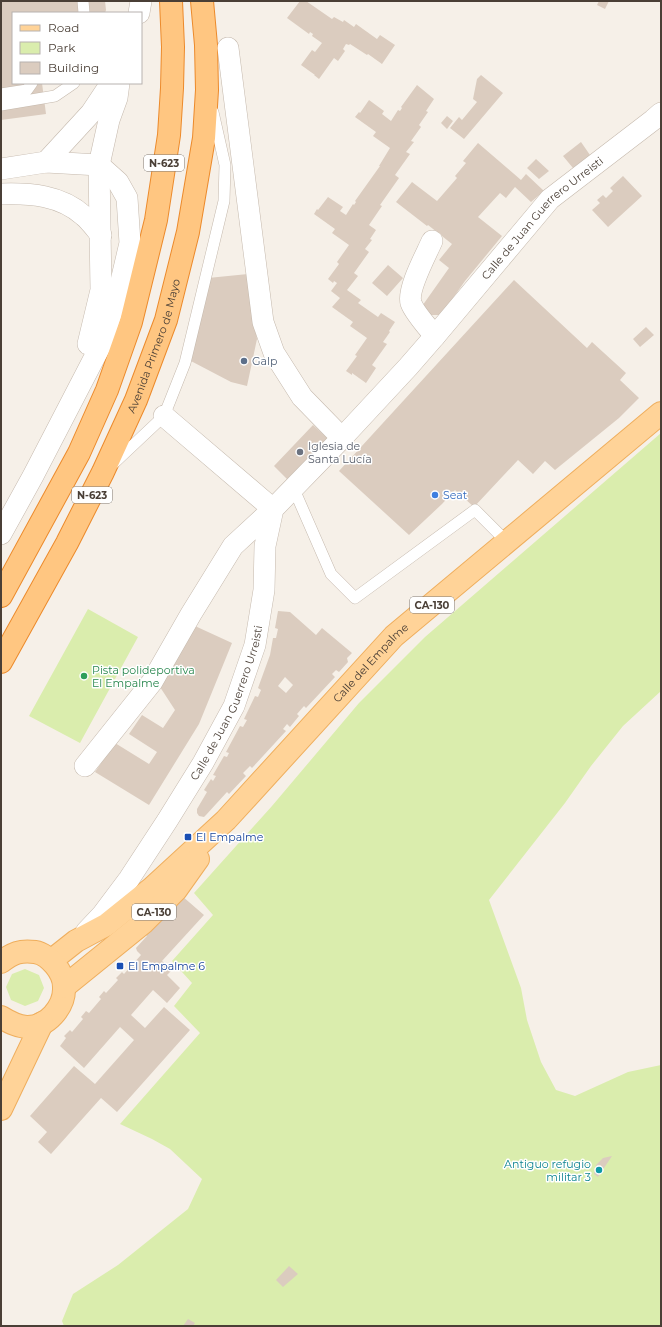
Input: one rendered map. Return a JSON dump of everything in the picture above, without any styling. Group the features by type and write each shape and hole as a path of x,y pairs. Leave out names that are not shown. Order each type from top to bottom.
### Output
{"highway":[{"name":"N-623","path":"1,596 79,453 107,390 131,322 156,220 168,135 172,88 173,47 171,1"},
{"name":"Avenida Primero de Mayo","path":"1,662 67,543 103,472 136,400 166,320 188,232 204,138 207,90 206,45 202,1"}],"main road":[{"name":"Calle del Empalme","path":"52,960 76,941 106,925 130,906 226,820 394,636 661,413"},
{"name":"Calle del Empalme","path":"64,987 143,923 176,890 226,820"},
{"path":"1,1017 12,1024 27,1027 42,1023 54,1015 62,1002 64,987 61,972 52,960 39,953 25,951 4,954"},
{"path":"1,1109 42,1023"}],"street":[{"path":"139,12 141,1"},
{"path":"228,48 264,322 274,353 302,397 342,438"},
{"path":"46,162 91,113 111,84"},
{"path":"76,394 101,290 99,165 109,120 117,98 119,84"},
{"name":"Calle de Juan Guerrero Urreisti","path":"85,766 152,682 191,614 233,546 342,438 435,336 550,199 658,121"},
{"path":"1,169 46,162 99,165 118,182 127,198 130,243 119,290 102,343 1,534"},
{"path":"1,194 38,195 65,203 84,216 101,234"},
{"path":"432,241 412,288 411,303 423,322 435,336"},
{"path":"164,416 272,509"},
{"name":"Calle de Juan Guerrero Urreisti","path":"76,941 102,915 129,879 203,764 234,706 255,645 264,590 265,546 272,509"},
{"path":"90,965 104,942 124,925 130,906 129,879"}],"lane":[{"path":"83,1 84,12"},
{"path":"1,94 27,90 31,84"},
{"path":"1,105 55,96 73,84"},
{"path":"103,472 164,416 185,363 224,201 225,164 207,90"},
{"path":"294,487 331,574 355,598 475,510 507,542"}],"green space":[{"path":"661,433 661,691 623,726 489,900 521,988 527,1020 541,1062 556,1090 575,1096 628,1072 661,1065 661,1326 64,1326 62,1321 73,1294 118,1265 188,1209 202,1179 170,1149 120,1124 200,1033 174,1006 192,983 172,961 213,915 194,893 272,806 359,703 425,637"},
{"name":"Pista polideportiva El Empalme","path":"88,609 138,637 80,743 29,716"},
{"path":"25,969 39,975 44,988 38,1001 25,1006 11,1000 6,987 12,974"}],"building":[{"path":"1,1 105,1 105,12 12,12 12,84 42,84 46,114 1,120"},
{"path":"300,1 306,1 332,19 334,17 343,22 344,20 354,27 356,24 377,39 380,35 395,45 382,64 350,44 346,44 343,49 345,51 338,61 334,58 319,79 301,65 312,50 315,52 322,43 312,36 313,34 310,32 309,34 287,18"},
{"path":"599,1 609,1 605,9 597,5"},
{"path":"481,75 503,93 464,139 450,128 459,117 462,120 477,102 473,99 477,79"},
{"path":"417,85 434,99 426,111 428,112 419,125 421,127 411,141 414,142 406,152 410,154 395,175 399,178 380,205 382,206 369,225 376,230 370,239 372,240 365,249 369,252 354,273 358,276 347,290 361,300 358,303 378,317 381,313 395,322 383,342 387,344 372,365 376,368 366,383 352,373 352,375 346,371 357,356 355,355 367,338 350,326 353,322 332,307 340,298 331,291 337,283 334,281 333,283 328,279 339,264 337,262 349,245 332,233 335,229 314,214 328,197 343,207 340,211 346,215 380,166 390,148 373,136 376,132 355,117 359,112 360,113 369,100 384,111 382,114 391,121 398,110 400,111 402,108 401,107"},
{"path":"447,116 453,121 447,129 441,123"},
{"path":"581,142 590,155 573,168 563,156"},
{"path":"478,143 521,180 526,174 544,191 531,202 515,187 506,198 500,193 478,217 502,236 465,281 441,315 430,315 420,309 449,268 439,260 452,244 396,202 412,182 437,201 457,178 455,176 466,163 463,161"},
{"path":"536,159 549,171 539,179 527,168"},
{"path":"623,176 642,196 608,227 592,210 600,203 597,200 603,195 606,198 613,191 610,188"},
{"path":"388,265 403,278 387,296 372,283"},
{"path":"248,274 257,339 247,386 231,382 189,360 208,278"},
{"path":"514,280 587,348 592,342 626,373 620,380 639,398 619,418 555,470 545,461 533,474 518,460 474,507 455,490 409,535 339,471"},
{"path":"646,327 654,335 640,347 633,339"},
{"name":"Iglesia de Santa Lucía","path":"313,425 327,438 287,479 274,466"},
{"path":"278,611 290,612 316,635 322,628 352,653 347,658 348,662 339,672 336,670 332,674 335,677 306,708 304,706 297,714 299,716 290,727 287,724 283,729 286,731 252,768 250,766 243,773 246,776 229,794 227,792 204,817 199,816 197,809 207,792 204,790 211,779 213,781 216,776 213,775 224,756 227,757 229,753 226,752 240,726 243,727 247,720 244,719 255,696 258,697 261,690 258,688 270,655 273,638 276,638 278,629 275,628","holes":["285,677 293,685 286,693 278,686"]},
{"path":"195,626 232,643 199,724 149,805 95,772 115,743 149,764 157,752 129,734 142,715 163,728 175,710 160,687"},
{"path":"182,896 204,915 162,961 172,970 167,975 180,988 167,1003 153,990 131,1015 145,1028 164,1007 190,1030 117,1112 101,1098 51,1154 38,1142 47,1132 30,1116 74,1066 95,1084 134,1040 120,1027 84,1068 60,1046 66,1038 64,1036 70,1030 72,1032 83,1019 81,1017 86,1011 89,1013 101,999 99,997 104,991 106,993 118,980 116,978 122,972 124,974 141,955 136,948 147,936 145,934 150,928 152,930"},
{"name":"Antiguo refugio militar 3","path":"612,1156 598,1177 594,1174 596,1165 603,1158"},
{"path":"289,1266 298,1274 283,1287 276,1280"},
{"path":"188,1319 195,1323 193,1326 183,1326"}],"place":[{"name":"Galp","path":"244,361"},
{"name":"Iglesia de Santa Lucía","path":"300,452"},
{"name":"Seat","path":"435,495"},
{"name":"Pista polideportiva El Empalme","path":"84,676"},
{"name":"El Empalme","path":"188,837"},
{"name":"El Empalme 6","path":"120,966"},
{"name":"Antiguo refugio militar 3","path":"599,1170"}]}
